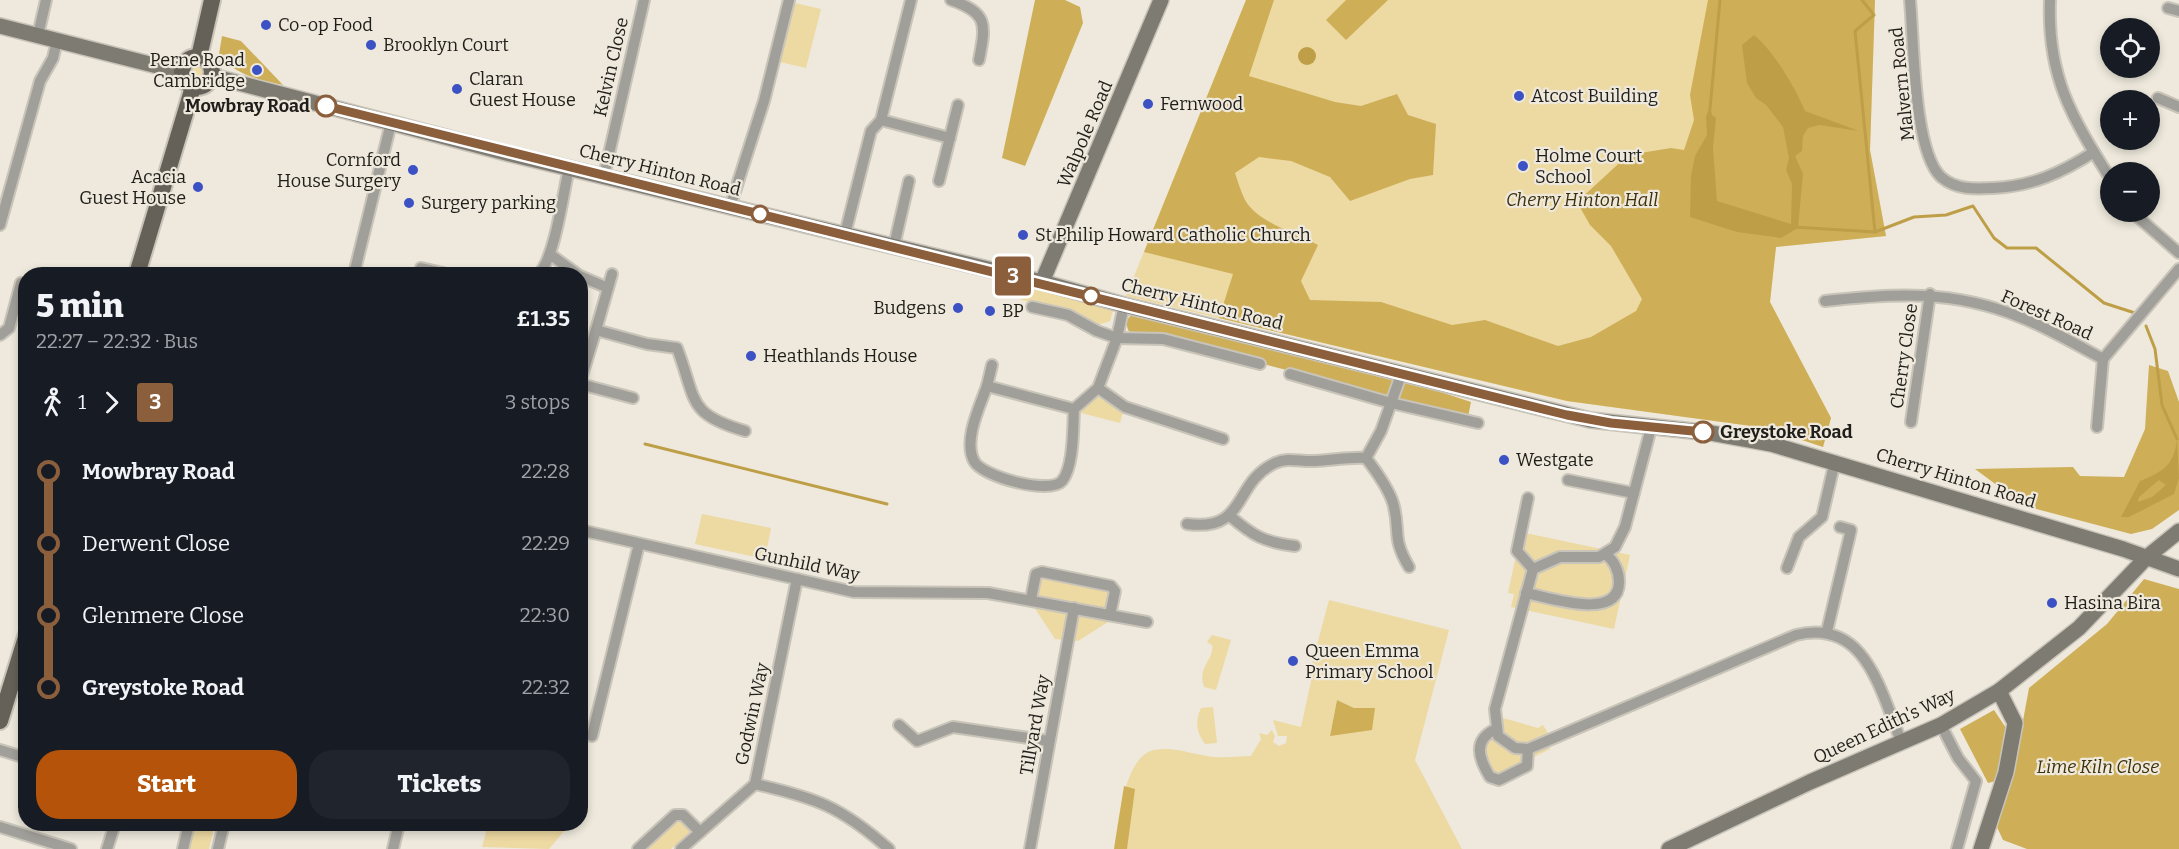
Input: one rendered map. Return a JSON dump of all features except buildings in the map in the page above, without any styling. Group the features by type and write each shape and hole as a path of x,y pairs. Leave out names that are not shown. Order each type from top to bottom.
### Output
{"main road":[{"path":"199,57 212,0"},
{"path":"199,57 208,62 212,76 207,84 193,87 184,82 181,72 185,62 199,57"},
{"path":"139,267 193,87"},
{"path":"0,721 18,664"}],"street":[{"path":"38,35 46,0"},
{"name":"Kelvin Close","path":"604,177 644,0"},
{"path":"730,207 764,101 789,0"},
{"path":"845,234 871,131 881,120 911,0"},
{"path":"951,0 972,7 982,18 983,40 979,60"},
{"name":"Walpole Road","path":"1042,282 1161,0"},
{"name":"Malvern Road","path":"1910,0 1922,134 1929,158 1941,177 1951,184 1973,190 2018,186 2035,183 2060,173 2094,152"},
{"path":"2050,0 2055,71 2068,105 2100,162"},
{"path":"2168,8 2179,11"},
{"path":"0,26 181,72"},
{"path":"0,225 40,81 53,58 57,40"},
{"name":"Cherry Hinton Road","path":"212,76 604,177 1042,282 1124,305 1582,419 1745,438 1835,461 2147,557 2179,569"},
{"path":"2160,99 2179,107"},
{"path":"939,181 958,105"},
{"path":"881,120 950,138"},
{"path":"356,267 391,123"},
{"path":"543,267 551,255 554,230 569,168"},
{"path":"894,246 909,181"},
{"path":"2143,222 2179,253"},
{"path":"551,255 568,267"},
{"name":"Forest Road","path":"1825,302 1882,294 1930,294 1974,302 2022,317 2103,359 2179,269"},
{"path":"588,356 612,274"},
{"path":"588,279 608,288"},
{"path":"0,335 9,328 18,294"},
{"name":"Cherry Close","path":"1911,422 1930,294"},
{"path":"992,364 970,448 979,467 991,475 1042,487 1055,485 1062,481 1069,461 1074,409 1098,388 1117,338 1124,305"},
{"path":"1032,307 1068,315 1097,331 1117,338 1163,339 1260,364"},
{"path":"596,330 647,344 677,348 691,391 702,414 718,423 745,431"},
{"path":"2097,427 2103,359"},
{"path":"1290,374 1391,403 1478,423"},
{"path":"1366,458 1381,431 1401,375"},
{"path":"588,385 633,398"},
{"path":"987,386 1074,409"},
{"path":"1098,388 1125,407 1223,440"},
{"path":"1651,428 1622,536 1615,547 1605,554 1587,558 1560,557 1533,569 1495,709 1496,729 1505,743 1515,748 1528,749 1796,635 1814,630 1827,631 1856,646 1866,660 1902,743"},
{"path":"1187,524 1202,526 1220,522 1230,516 1258,476 1276,463 1294,458 1313,461 1350,457 1366,458 1376,471 1392,501 1398,549 1408,567"},
{"path":"1787,562 1799,537 1822,517 1835,461"},
{"path":"1568,480 1634,493"},
{"path":"1528,498 1517,551 1533,569"},
{"path":"1230,516 1253,536 1273,543 1295,546"},
{"path":"1827,631 1851,530 1840,527"},
{"name":"Queen Edith's Way","path":"1669,849 1810,782 1941,725 1999,691 2093,615 2147,557 2179,531"},
{"name":"Gunhild Way","path":"588,532 854,592 988,593 1148,622"},
{"path":"592,736 639,544"},
{"path":"1526,593 1597,606 1609,601 1619,584 1617,570 1611,558 1605,554"},
{"path":"1031,600 1036,574 1042,572 1111,586 1115,591 1110,615"},
{"name":"Godwin Way","path":"681,849 754,784 797,579"},
{"name":"Tillyard Way","path":"1030,849 1074,608"},
{"path":"1981,849 2006,772 2015,723 1999,691"},
{"path":"899,725 917,741 953,727 1049,741"},
{"path":"1941,725 1958,758 1976,782 1976,789 1957,849"},
{"path":"1496,729 1483,738 1479,749 1482,764 1490,777 1499,780 1527,766 1528,749"},
{"path":"0,750 18,756"},
{"path":"754,784 808,796 852,817 889,849"},
{"path":"638,849 675,815 683,815 700,832"},
{"path":"0,827 71,849"},
{"path":"107,849 113,831"},
{"path":"183,849 187,831"},
{"path":"218,849 222,831"},
{"path":"393,849 397,831"}],"green space":[{"path":"1035,0 1065,0 1080,7 1083,23 1025,166 1002,158"},
{"name":"Cherry Hinton Hall","path":"1246,0 1875,0 1870,150 1886,236 1776,247 1770,302 1831,418 1823,447 1766,428 1567,401 1126,296"},
{"path":"1246,0 1274,0 1249,76 1335,102 1361,106 1397,94 1408,115 1436,124 1433,175 1410,179 1350,201 1330,177 1291,161 1259,157 1235,173 1245,200 1259,215 1278,227 1318,245 1301,281 1310,300 1381,302 1452,325 1485,320 1558,346 1591,337 1636,311 1642,299 1611,246 1590,225 1577,202 1628,155 1671,148 1684,150 1694,120 1690,95 1708,0 1875,0 1870,150 1886,236 1776,247 1770,302 1831,418 1823,447 1766,428 1567,401 1219,318 1233,274 1144,252"},
{"path":"1346,0 1388,0 1346,40 1326,20"},
{"path":"795,3 821,9 806,68 780,62"},
{"path":"222,36 241,41 283,85 248,76 232,67 219,54"},
{"path":"197,62 204,65 207,72 204,79 197,82 190,79 187,72 190,65"},
{"path":"1026,284 1114,307 1110,321 1098,325 1076,312 1021,300"},
{"path":"1133,313 1392,376 1471,402 1468,417 1151,335 1136,337 1128,330 1126,321"},
{"path":"2149,365 2168,371 2179,402 2179,510 2152,529 2131,534 2025,506 1975,469 2073,467 2080,476 2124,477 2145,429"},
{"path":"1098,397 1123,412 1120,423 1081,413 1090,400"},
{"path":"702,514 771,528 765,559 695,544"},
{"path":"1521,532 1630,555 1614,629 1511,607 1514,594 1508,593"},
{"path":"1036,575 1115,591 1108,622 1078,641 1055,639 1032,604"},
{"name":"Lime Kiln Close","path":"2144,579 2179,589 2179,849 2027,849 2003,840 1995,823 2013,775 2029,688 2107,624"},
{"path":"1329,600 1449,630 1415,760 1462,849 1114,849 1124,793 1129,778 1144,755 1154,750 1169,749 1214,757 1251,756 1261,739 1259,733 1267,735 1272,730 1275,736 1273,742 1279,746 1286,743 1287,736 1278,736 1273,720 1301,727 1313,672 1310,671","holes":["1337,700 1354,708 1330,736"]},
{"path":"1212,635 1231,640 1216,690 1204,687 1202,680 1204,668 1212,650 1212,645 1207,642"},
{"path":"1337,700 1354,708 1375,708 1372,730 1330,736"},
{"path":"1213,707 1217,743 1205,744 1198,731 1198,717 1201,708"},
{"path":"1994,710 2006,728 1996,781 1988,783 1960,729"},
{"path":"1503,718 1538,728 1543,725 1548,733 1542,736 1550,749 1494,777 1482,757 1485,738"},
{"path":"1124,786 1135,789 1127,849 1114,849"},
{"path":"675,816 696,827 671,849 638,849"},
{"path":"192,831 213,831 209,849 188,849"},
{"path":"486,831 564,831 549,849 482,847"}],"shaded area":[{"path":"1754,35 1769,50 1783,70 1805,111 1859,131 1819,125 1808,128 1803,136 1802,151 1795,156 1803,174 1798,228 1781,238 1737,232 1690,217 1691,176 1695,156 1707,135 1706,117 1710,105 1712,115 1716,118 1713,148 1717,201 1791,224 1792,184 1786,170 1789,158 1783,127 1766,105 1756,98 1747,83 1742,45"},
{"path":"1303,47 1311,47 1316,52 1314,63 1303,65 1298,60 1298,52"},
{"path":"2177,439 2179,478 2174,494 2129,517 2121,517 2140,481 2166,466 2176,448","holes":["2159,480 2166,485 2152,497 2138,502 2139,497"]}],"waterway":[{"path":"1710,109 1720,0"},
{"path":"1862,0 1874,15 1855,31 1875,232"},
{"path":"1794,227 1875,232 1914,217 1946,215 1973,206 1994,238 2007,248 2036,248 2104,303 2135,313"},
{"path":"2146,326 2155,349 2162,405 2177,439"},
{"path":"645,444 887,504"}],"bus line":[{"name":"3","path":"326,106 1042,282 1145,311 1567,415 1611,423 1703,432"}],"place":[{"name":"Co-op Food","path":"266,25"},
{"name":"Brooklyn Court","path":"371,45"},
{"name":"Perne Road Cambridge","path":"257,70"},
{"name":"Claran Guest House","path":"457,89"},
{"name":"Atcost Building","path":"1519,96"},
{"name":"Fernwood","path":"1148,104"},
{"name":"Mowbray Road","path":"326,106"},
{"name":"Holme Court School","path":"1523,166"},
{"name":"Cornford House Surgery","path":"413,170"},
{"name":"Acacia Guest House","path":"198,187"},
{"name":"Surgery parking","path":"409,203"},
{"name":"St Philip Howard Catholic Church","path":"1023,235"},
{"name":"Budgens","path":"958,308"},
{"name":"BP","path":"990,311"},
{"name":"Heathlands House","path":"751,356"},
{"name":"Greystoke Road","path":"1703,432"},
{"name":"Westgate","path":"1504,460"},
{"name":"Hasina Bira","path":"2052,603"},
{"name":"Queen Emma Primary School","path":"1293,661"}]}
